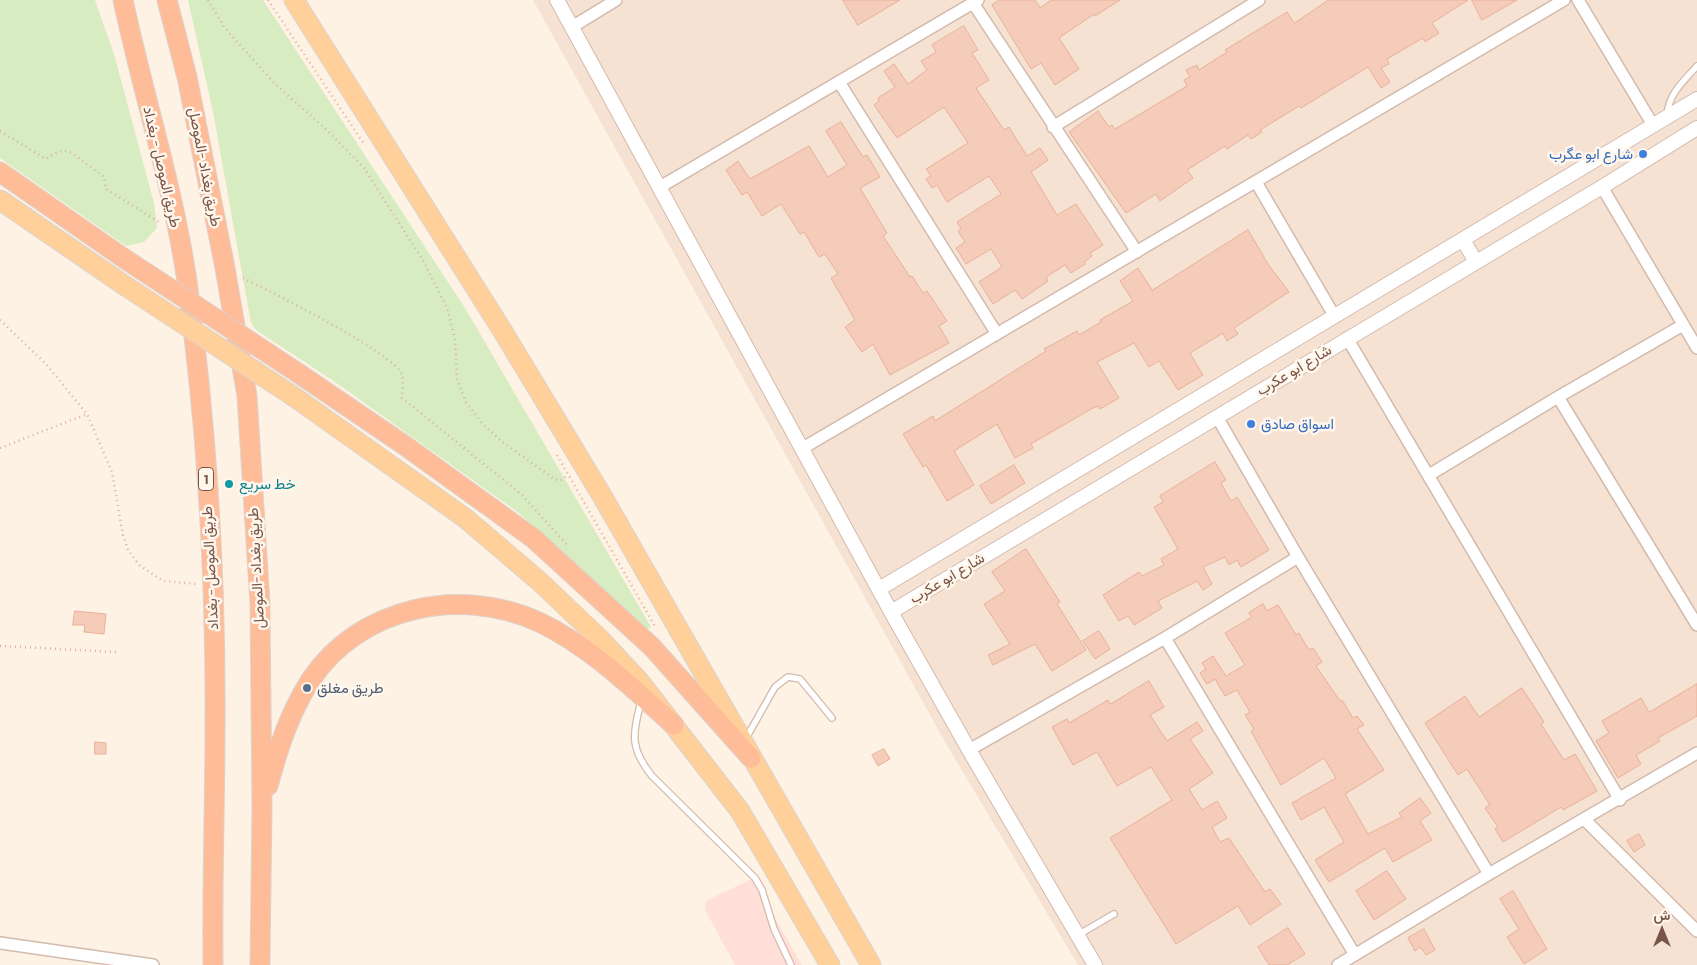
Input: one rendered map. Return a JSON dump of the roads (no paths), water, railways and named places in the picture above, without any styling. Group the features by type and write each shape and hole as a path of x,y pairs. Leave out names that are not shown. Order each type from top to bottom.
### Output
{"highway":[{"path":"113,0 128,25"},
{"name":"طريق الموصل - بغداد","path":"123,0 178,233 187,281 200,397 212,583 215,727 213,965"},
{"name":"طريق بغداد -الموصل","path":"167,0 187,76 225,268 247,396 260,604 262,806 260,965"},
{"path":"0,172 122,257 407,447 533,538 652,647 747,751"},
{"path":"262,806 284,733 311,680 338,651 364,630 403,612 448,604 474,605 513,613 539,622 587,650 674,725"}],"main road":[{"path":"294,0 502,330 601,494 871,965"},
{"path":"0,200 121,283 294,396 423,487 512,558 599,638 640,682 740,811 830,965"}],"street":[{"path":"557,0 891,612 969,750 1095,965"},
{"path":"572,27 616,0"},
{"path":"1053,127 1259,0"},
{"path":"803,448 1564,0"},
{"path":"1578,0 1653,125"},
{"path":"660,187 976,2 1053,127 1137,252"},
{"path":"839,82 997,334"},
{"path":"879,589 1335,318 1697,99"},
{"name":"شارع ابو عكرب","path":"891,612 1602,187 1697,128"},
{"path":"1256,182 1335,318"},
{"path":"1602,187 1697,348"},
{"path":"1463,240 1476,262"},
{"path":"1429,475 1558,397 1683,326"},
{"path":"1347,338 1620,800"},
{"path":"1558,397 1697,625"},
{"path":"1217,417 1489,874"},
{"path":"969,750 1165,638 1298,556"},
{"path":"1165,638 1355,955"},
{"path":"1338,965 1489,874 1620,800 1697,753"},
{"path":"1585,820 1697,931"},
{"path":"0,943 153,965"}],"lane":[{"path":"1667,117 1668,101 1676,88 1697,66"},
{"path":"747,751 775,687 788,677 800,679 832,718"},
{"path":"642,697 634,728 634,743 639,759 659,782 755,878 762,890 774,929 791,965"},
{"path":"1078,935 1114,914"}],"place":[{"name":"شارع ابو عگرب","path":"1643,154"},
{"name":"اسواق صادق","path":"1251,424"},
{"name":"خط سريع","path":"229,484"},
{"name":"طريق مغلق","path":"307,688"}]}
